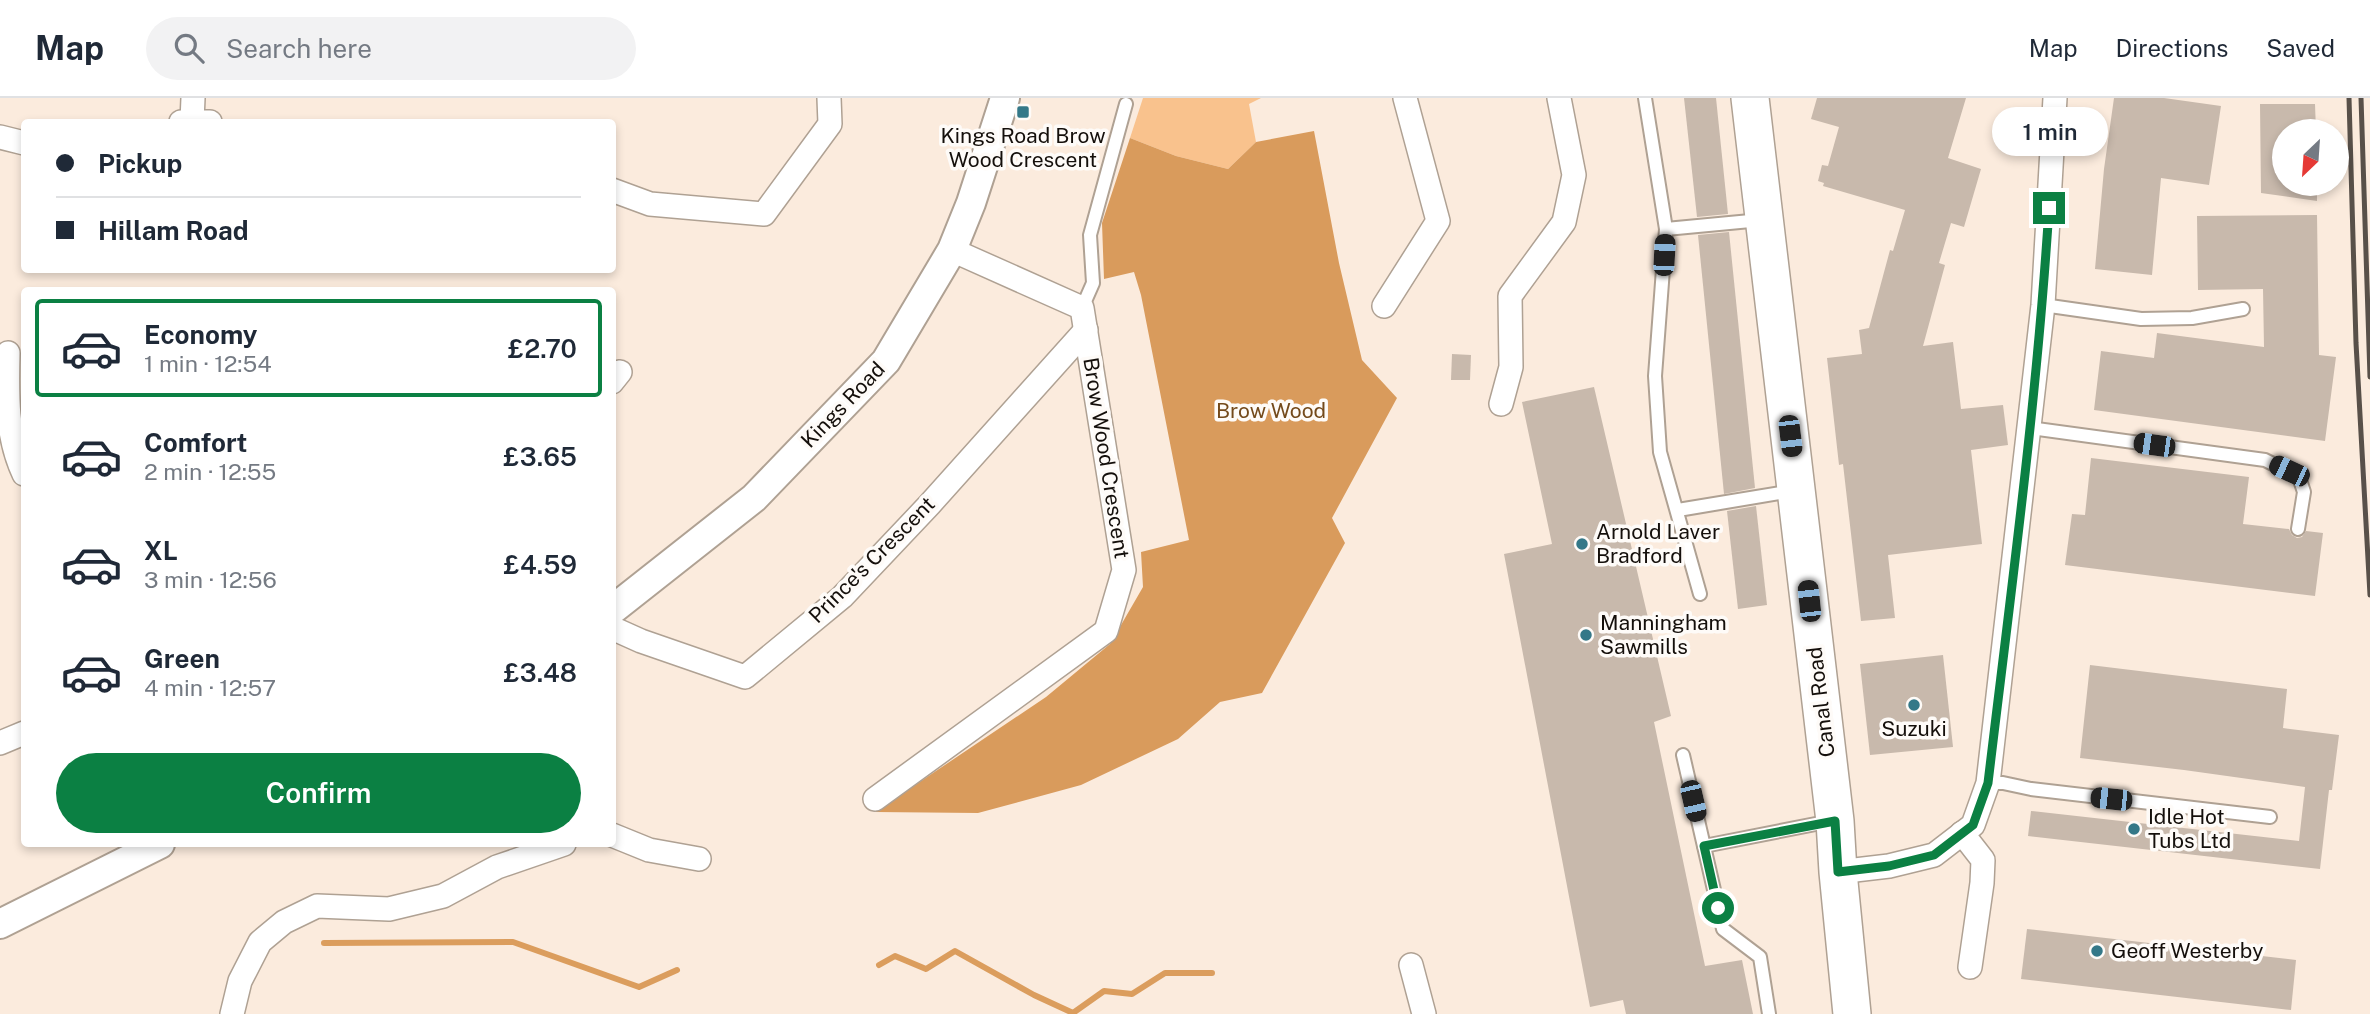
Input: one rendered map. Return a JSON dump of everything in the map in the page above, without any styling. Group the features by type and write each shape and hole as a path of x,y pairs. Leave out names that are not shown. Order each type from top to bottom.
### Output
{"main road":[{"name":"Canal Road","path":"1750,98 1835,821 1852,1014"}],"street":[{"path":"193,98 194,119"},
{"path":"616,191 650,204 764,214 830,124 829,98"},
{"name":"Kings Road","path":"616,607 754,498 887,361 952,250 971,203 1005,98"},
{"path":"1384,306 1438,222 1405,98"},
{"path":"1501,404 1511,367 1510,296 1564,222 1574,175 1559,98"},
{"path":"1838,872 1889,866 1934,855 1973,825 1988,783 2043,305 2055,98"},
{"path":"0,137 21,143"},
{"path":"952,250 1084,319"},
{"name":"Prince's Crescent","path":"616,630 745,677 842,597 939,494 1084,319"},
{"name":"Brow Wood Crescent","path":"875,799 1106,631 1124,570 1084,319"},
{"path":"11,352 7,409 15,456 21,468"},
{"path":"0,743 21,734"},
{"path":"1962,833 1983,860 1970,967"},
{"path":"616,837 649,849 699,859"},
{"path":"0,924 154,847"},
{"path":"232,1014 240,981 260,942 284,922 317,906 388,909 443,896 497,867 555,847"},
{"path":"1411,965 1424,1014"}],"lane":[{"path":"1645,98 1666,229 1655,376 1660,452 1700,594"},
{"path":"1084,319 1093,283 1090,235 1126,104"},
{"path":"1666,229 1765,220"},
{"path":"2043,305 2141,319 2192,318 2242,309"},
{"path":"2030,428 2265,460 2300,477 2304,492 2298,529"},
{"path":"1678,510 1796,491"},
{"path":"1683,755 1723,929 1760,957 1769,1014"},
{"path":"1988,783 2270,817"},
{"path":"1704,846 1835,821"}],"shaded area":[{"path":"1143,98 1261,98 1249,104 1256,142 1228,169 1176,156 1130,138"}],"green space":[{"name":"Brow Wood","path":"1314,131 1339,263 1362,360 1397,398 1332,518 1345,543 1262,693 1220,702 1178,739 1081,785 978,813 875,812 1046,697 1110,644 1143,587 1141,552 1189,540 1141,295 1134,272 1104,279 1102,223 1130,138 1176,156 1228,169 1256,142"}],"building":[{"path":"1684,98 1716,98 1728,214 1697,217"},
{"path":"1817,98 1966,98 1948,158 1981,169 1964,227 1951,223 1939,263 1945,265 1923,346 1953,342 1961,409 2003,405 2008,445 1971,450 1982,544 1888,555 1895,618 1861,621 1843,464 1839,465 1827,358 1862,354 1859,330 1869,328 1890,250 1893,251 1905,210 1823,186 1824,183 1818,181 1822,165 1828,166 1839,127 1811,119"},
{"path":"2114,98 2164,98 2221,106 2209,185 2161,178 2152,275 2095,269"},
{"path":"2260,104 2315,104 2316,119 2272,119 2272,195 2261,193"},
{"path":"2282,196 2317,196 2317,201"},
{"path":"2317,215 2319,355 2336,357 2325,441 2094,410 2101,351 2154,358 2157,333 2264,347 2263,289 2198,290 2197,216"},
{"path":"1729,232 1755,488 1724,494 1698,235"},
{"path":"1452,354 1471,355 1470,380 1451,380"},
{"name":"Manningham Sawmills","path":"1594,387 1671,716 1654,722 1705,966 1742,960 1753,1014 1626,1014 1623,1000 1590,1007 1504,554 1552,544 1522,402"},
{"path":"2091,458 2249,477 2243,524 2289,529 2297,538 2302,537 2306,531 2323,533 2315,596 2065,565 2072,514 2085,515"},
{"path":"1756,506 1767,605 1738,609 1727,511"},
{"path":"1943,655 1953,747 1870,755 1860,664"},
{"path":"2090,665 2287,689 2283,728 2339,735 2332,790 2329,790 2320,869 2028,836 2031,811 2299,841 2305,787 2080,758"},
{"path":"2027,929 2296,960 2291,1010 2021,979"}],"waterway":[{"path":"324,943 513,942 639,987 677,970"},
{"path":"879,965 895,956 926,969 955,951 1034,995 1073,1013 1104,991 1132,994 1165,973 1212,973"}],"railway":[{"path":"2349,98 2356,343 2370,595"},
{"path":"2361,98 2370,377"}],"place":[{"name":"Kings Road Brow Wood Crescent","path":"1023,112"},
{"name":"Arnold Laver Bradford","path":"1582,544"},
{"name":"Manningham Sawmills","path":"1586,635"},
{"name":"Suzuki","path":"1914,705"},
{"name":"Idle Hot Tubs Ltd","path":"2134,829"},
{"name":"Geoff Westerby","path":"2097,951"}],"route":[{"path":"1718,908 1704,846 1835,821 1838,872 1889,866 1934,855 1973,825 1988,783 2043,305 2049,208"}]}
